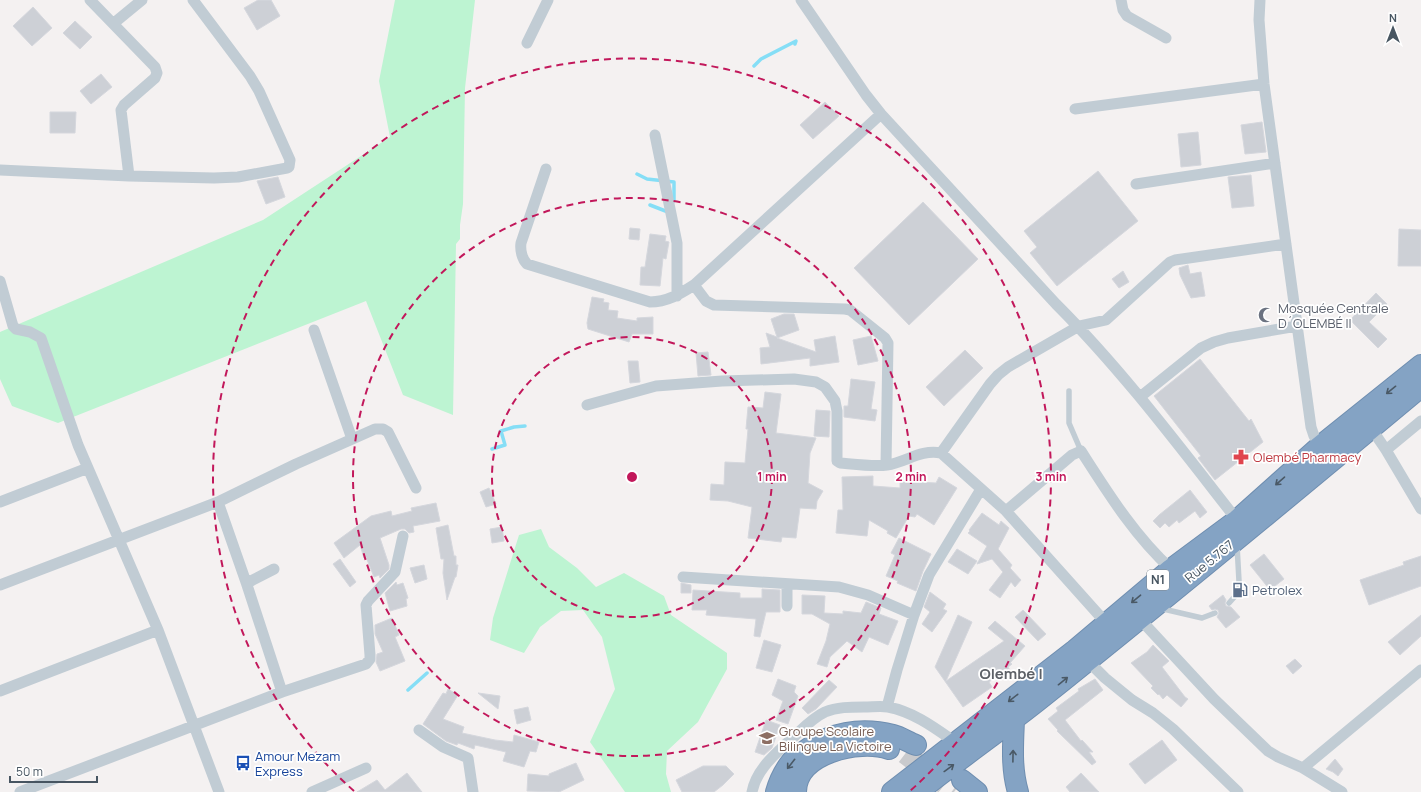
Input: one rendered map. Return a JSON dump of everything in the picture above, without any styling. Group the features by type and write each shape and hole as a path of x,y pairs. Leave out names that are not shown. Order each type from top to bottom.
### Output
{"highway":[{"name":"N1","path":"892,792 1106,624 1171,569 1236,529 1320,446 1366,421 1421,365"},
{"name":"Rue 5.767","path":"918,792 1014,720 1088,661 1146,612 1236,529 1366,421 1421,387"},
{"path":"1014,720 1014,779 1018,792"},
{"path":"776,792 780,780 792,761 812,745 833,735 857,731 894,735 910,749 860,745 834,750 814,760 801,775 796,787 796,792"}],"street":[{"path":"90,0 114,23 155,67 157,73 156,78 124,105 121,110 129,176"},
{"path":"114,23 142,0"},
{"path":"0,170 214,178 238,177 287,168 291,164 290,160 259,91 250,76 193,0"},
{"path":"527,43 548,0"},
{"path":"801,0 866,95 881,114 1056,304 1079,326 1140,397 1236,529"},
{"path":"1121,0 1123,10 1127,16 1166,38"},
{"path":"1260,0 1259,20 1264,84 1312,426 1314,436 1320,446"},
{"path":"1075,110 1264,84"},
{"path":"546,169 521,242 520,248 524,261 527,264 650,302 660,302 676,296 694,285 881,114"},
{"path":"655,135 677,243 676,296"},
{"path":"1136,184 1275,163"},
{"path":"941,453 998,375 1008,367 1079,326 1106,320 1170,262 1175,260 1286,244"},
{"path":"0,281 13,326 16,329 30,332 41,338 78,445 158,630 219,792"},
{"path":"694,285 706,301 714,305 845,308 850,310 885,338 888,343 886,465"},
{"path":"1140,397 1201,348 1214,342 1228,338 1297,326"},
{"path":"314,330 352,439"},
{"path":"587,405 656,386 722,381 794,379 816,382 826,387 835,401 838,411 837,461 840,463 886,465 932,451 941,453 1006,511 1106,624"},
{"path":"1366,421 1386,450 1421,509"},
{"path":"1386,450 1421,421"},
{"path":"0,584 218,502 296,464 375,429 382,429 388,432 416,488"},
{"path":"1006,511 1072,456 1081,451 1123,514 1149,548 1171,569"},
{"path":"0,502 88,468"},
{"path":"888,707 897,670 914,615 929,575 981,489"},
{"path":"218,502 248,585 282,692"},
{"path":"20,792 282,692 366,664 370,659 370,655 366,605 368,601 396,572 403,536"},
{"path":"248,585 249,582 274,569"},
{"path":"682,577 839,587 868,595 914,615"},
{"path":"786,606 787,584"},
{"path":"1146,612 1214,699 1268,751 1302,768 1342,792"},
{"path":"0,691 158,630"},
{"path":"1088,661 1105,678 1132,700 1153,713 1173,729 1238,792"},
{"path":"1302,768 1421,670"},
{"path":"752,792 759,774 768,762 813,719 825,712 837,708 888,707 909,713 929,724 955,742"},
{"path":"418,730 443,747 468,758 473,792"},
{"path":"312,792 366,768"}],"lane":[{"path":"1069,391 1069,423 1081,451"},
{"path":"1229,603 1237,594 1239,581 1236,529"},
{"path":"1146,612 1202,618 1215,613"}],"green space":[{"path":"395,0 475,0 465,88 463,204 460,239 456,244 453,415 403,395 366,301 58,423 12,406 0,379 0,332 263,220 390,137 379,81"},
{"path":"541,529 549,547 577,568 596,587 624,573 664,596 671,615 727,653 727,669 698,722 667,751 666,774 671,792 625,792 590,742 615,689 602,637 583,610 561,611 540,627 524,653 490,640 493,618 519,535"}],"building":[{"path":"258,0 271,0 280,16 257,30 244,8"},
{"path":"33,7 52,28 32,46 13,26"},
{"path":"75,21 92,37 80,49 63,33"},
{"path":"101,74 112,87 91,104 80,91"},
{"path":"825,102 839,116 813,139 800,125"},
{"path":"50,112 76,112 75,133 50,133"},
{"path":"1262,122 1266,152 1245,154 1241,125"},
{"path":"1198,132 1201,165 1181,167 1178,134"},
{"path":"1098,171 1138,221 1057,286 1030,253 1037,247 1024,231"},
{"path":"1251,175 1254,206 1232,208 1228,177"},
{"path":"278,177 285,197 266,204 257,181"},
{"path":"923,202 978,259 909,325 854,268"},
{"path":"630,228 640,229 639,240 629,239"},
{"path":"1399,229 1421,230 1421,266 1398,266"},
{"path":"650,234 666,236 665,241 669,242 666,259 663,258 660,286 640,285 641,267 645,267"},
{"path":"1188,265 1190,274 1201,272 1205,296 1191,298 1180,275 1179,268"},
{"path":"1123,271 1129,282 1119,288 1112,279"},
{"path":"1376,293 1387,304 1369,322 1387,339 1378,348 1350,320"},
{"path":"592,297 604,299 603,302 609,303 608,310 618,311 617,318 637,321 637,318 653,317 653,334 632,334 629,342 588,329 587,323"},
{"path":"784,314 794,314 799,330 777,338 816,352 814,340 835,336 839,362 810,366 810,358 761,364 760,348 770,347 766,333 777,337 771,319"},
{"path":"871,336 878,361 858,365 853,340"},
{"path":"965,350 983,368 944,406 926,387"},
{"path":"708,352 711,375 698,376 696,353"},
{"path":"1200,359 1249,421 1251,419 1263,442 1215,480 1198,458 1201,456 1154,396"},
{"path":"628,361 638,361 640,382 630,383"},
{"path":"851,379 875,382 871,409 877,410 875,421 844,417 844,406 848,406"},
{"path":"765,392 781,394 776,433 816,438 810,453 808,483 823,491 817,501 816,509 800,508 796,538 782,537 781,542 748,538 752,507 728,501 710,500 711,484 724,485 725,462 745,463 748,407 763,408"},
{"path":"816,410 830,411 829,437 814,436"},
{"path":"873,476 873,486 900,488 900,481 936,483 939,477 957,488 934,525 917,514 915,517 909,516 896,538 887,533 888,531 869,520 867,536 836,533 838,510 843,510 842,477"},
{"path":"489,488 496,504 486,507 480,492"},
{"path":"1190,490 1207,512 1200,518 1195,511 1179,523 1177,520 1169,527 1165,523 1160,528 1153,521"},
{"path":"436,503 440,521 413,526 414,532 409,533 405,529 401,529 380,538 389,569 380,578 379,575 374,577 366,557 364,558 360,545 344,558 334,543 371,516 391,511 392,516 412,511 411,508"},
{"path":"982,513 999,525 1001,521 1009,528 998,549 1012,565 1010,568 1021,580 1015,587 1011,582 1000,598 989,590 1003,572 992,559 977,564 987,546 968,533"},
{"path":"448,525 454,556 456,556 456,565 458,565 456,577 447,600 443,573 444,559 441,559 436,528"},
{"path":"502,527 504,541 492,543 490,529"},
{"path":"899,538 931,554 916,591 897,583 898,581 886,576 895,555 891,553"},
{"path":"957,549 977,561 968,574 948,562"},
{"path":"1264,554 1284,579 1270,590 1250,565"},
{"path":"1421,556 1421,586 1369,605 1360,580 1404,565 1403,562"},
{"path":"340,559 356,582 350,587 333,564"},
{"path":"424,565 427,579 415,583 410,568"},
{"path":"396,582 397,585 403,583 408,598 406,599 407,606 390,611 385,593"},
{"path":"681,583 691,585 691,593 681,593"},
{"path":"762,589 780,590 780,612 766,612 760,637 754,636 756,619 706,615 707,610 692,610 693,590 740,593 740,598 762,598"},
{"path":"930,592 946,604 943,609 947,611 932,632 922,624 930,612 924,607"},
{"path":"802,595 825,596 824,613 843,614 843,611 861,613 866,602 881,608 879,614 898,621 888,645 869,637 862,652 847,641 830,657 827,667 817,664 826,641 830,624 812,614 802,614"},
{"path":"1223,595 1226,600 1226,606 1231,607 1240,617 1226,628 1217,617 1219,613 1218,610 1212,610 1209,606"},
{"path":"1023,610 1046,634 1038,641 1015,617"},
{"path":"958,615 972,622 946,681 1004,641 988,628 995,621 1025,646 1010,663 1012,664 1008,667 1012,673 998,675 989,682 992,687 963,707 935,667"},
{"path":"1421,615 1421,636 1400,655 1388,642"},
{"path":"392,618 399,635 395,637 405,661 380,671 376,662 377,654 383,652 375,634 375,625"},
{"path":"764,640 781,645 772,672 756,668"},
{"path":"1153,645 1169,661 1162,667 1188,699 1181,707 1167,695 1163,699 1159,694 1158,695 1151,688 1153,686 1131,663 1147,652"},
{"path":"1295,659 1302,666 1293,674 1286,666"},
{"path":"778,679 796,686 794,692 798,696 788,724 776,720 783,701 772,695"},
{"path":"1095,679 1103,690 1065,720 1081,741 1082,740 1093,752 1089,752 1096,762 1092,765 1057,731 1058,730 1048,719 1058,711 1056,708 1079,691 1078,689"},
{"path":"829,680 837,687 816,709 808,714 802,708"},
{"path":"448,689 458,695 443,719 464,727 462,733 513,742 514,735 539,742 536,752 530,751 524,767 503,761 506,752 475,745 474,749 458,743 457,745 446,741 423,724 443,693 446,694"},
{"path":"478,693 500,696 498,709"},
{"path":"528,707 531,720 517,724 514,710"},
{"name":"Groupe Scolaire Bilingue La Victoire","path":"766,720 780,725 772,748 764,755 755,752"},
{"path":"1162,740 1177,760 1145,784 1129,764"},
{"path":"1335,759 1343,769 1338,776 1326,769"},
{"path":"576,763 584,780 559,792 527,791 528,774 549,776 549,774"},
{"path":"703,766 726,766 734,774 714,792 682,792 676,780"},
{"path":"407,773 422,792 357,792 377,780 385,790"},
{"path":"1081,773 1099,792 1070,792 1066,787"}],"waterway":[{"path":"754,66 761,59 796,41 795,44"},
{"path":"637,174 647,179 674,182 674,200 672,203"},
{"path":"650,205 668,212"},
{"path":"492,449 505,445 501,431 514,427 525,426"},
{"path":"408,690 427,673"}],"tunnel":[{"path":"905,754 954,792"}],"place":[{"name":"Mosquée Centrale D´OLEMBÉ II","path":"1266,315"},
{"name":"Olembé Pharmacy","path":"1241,457"},
{"name":"Petrolex","path":"1240,590"},
{"name":"Groupe Scolaire Bilingue La Victoire","path":"767,738"},
{"name":"Amour Mezam Express","path":"243,763"}],"district":[{"name":"Olembé I","path":"1011,674"}]}
